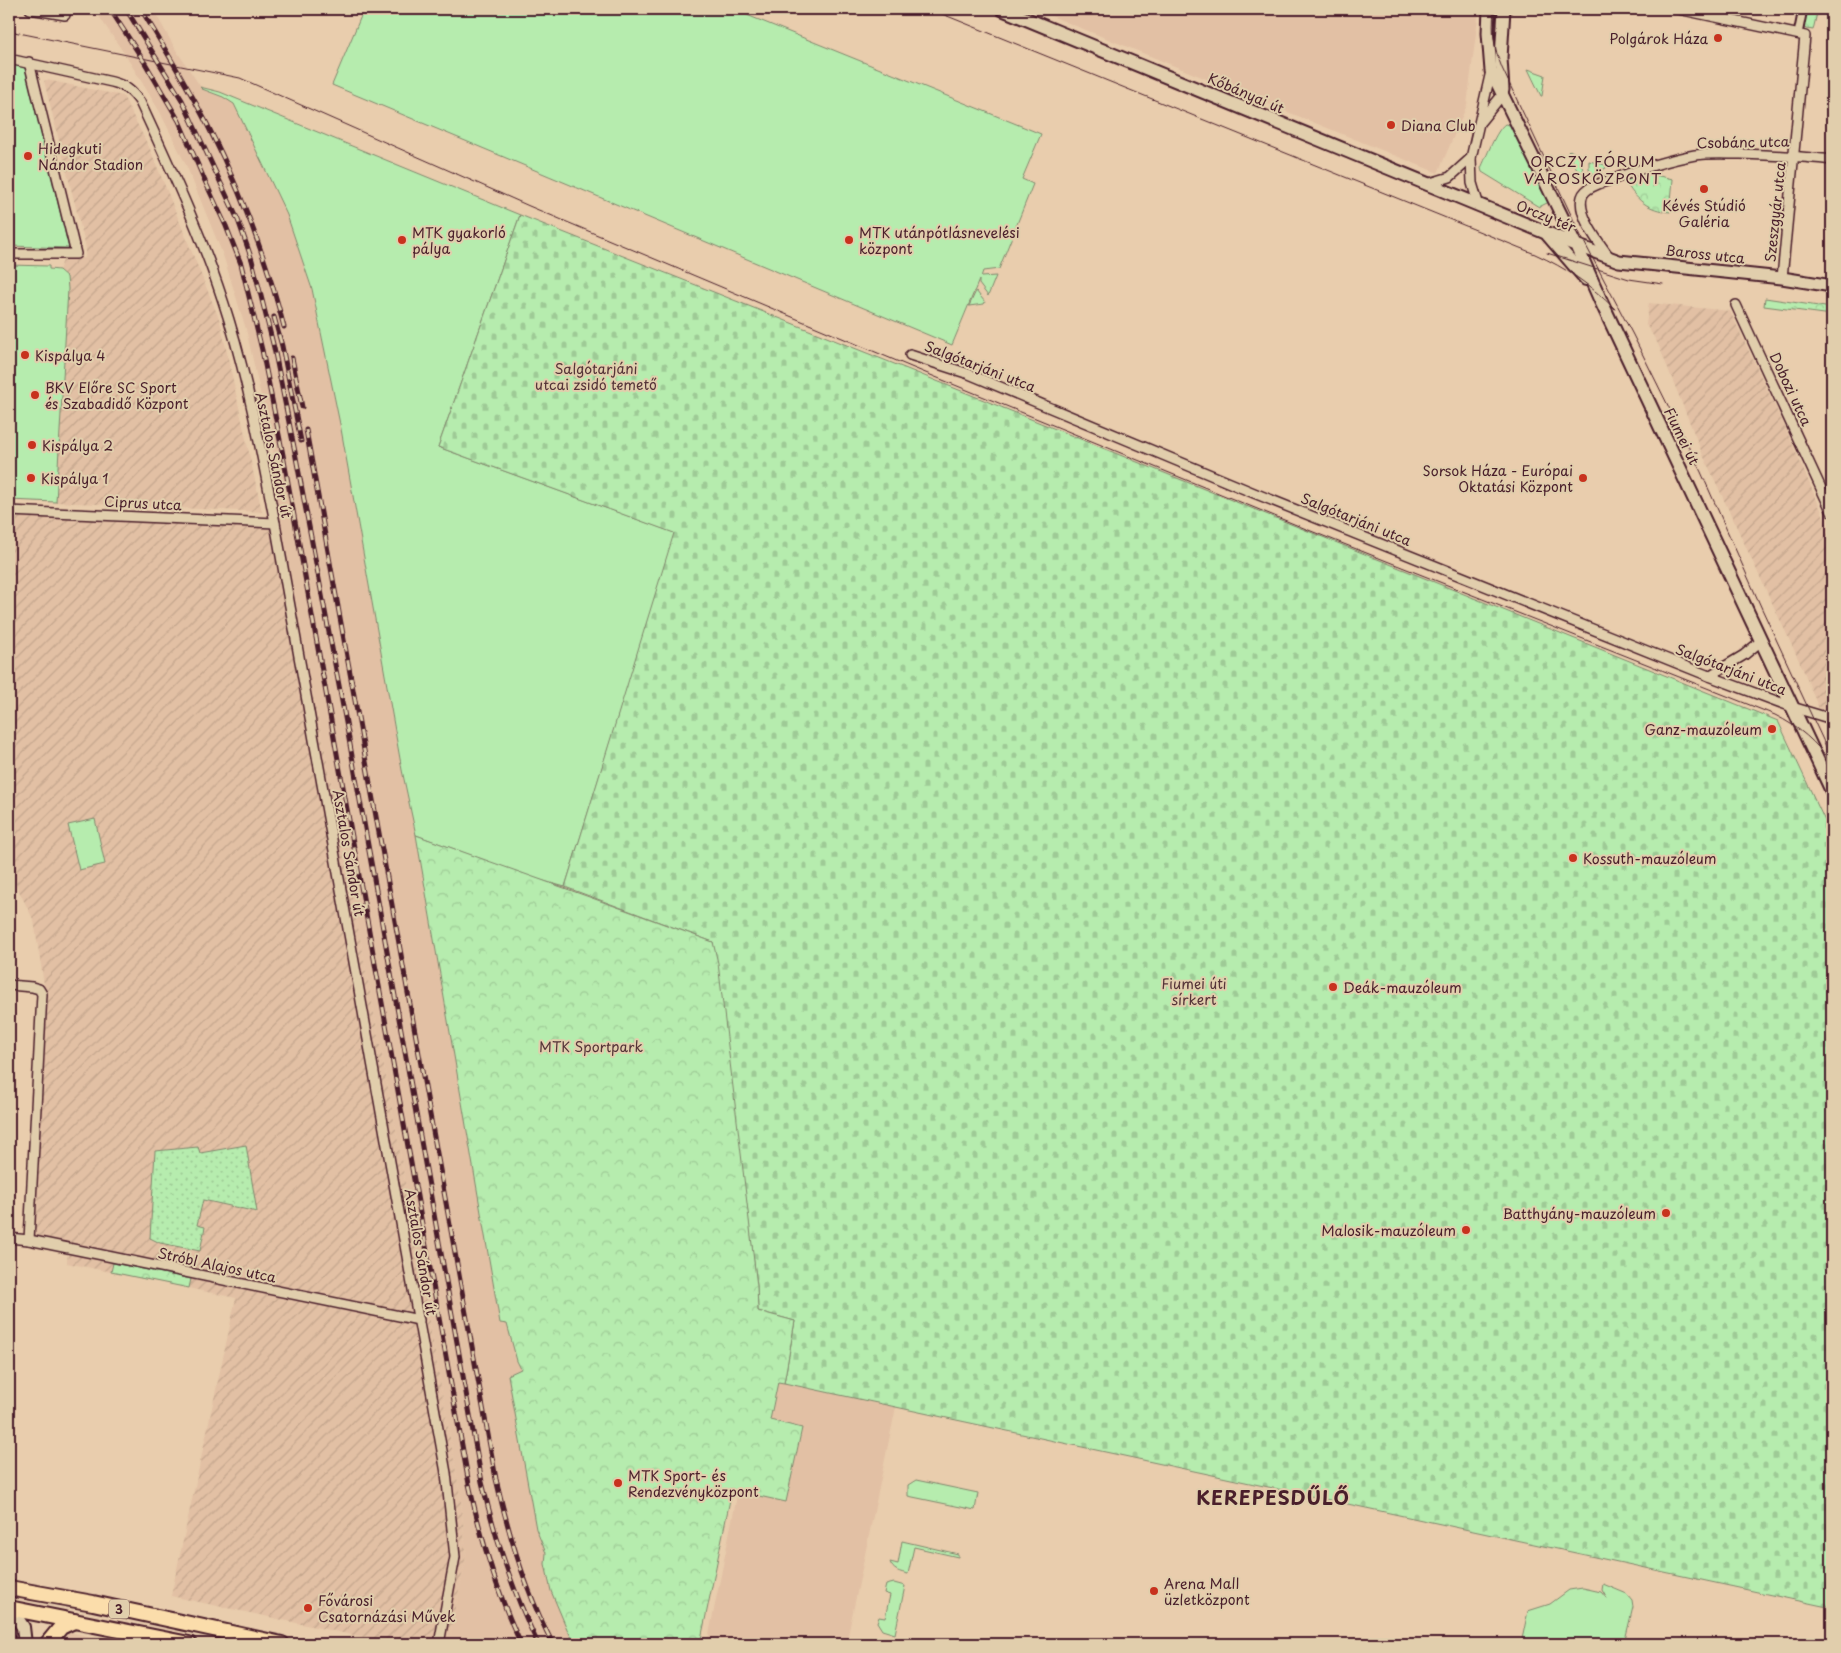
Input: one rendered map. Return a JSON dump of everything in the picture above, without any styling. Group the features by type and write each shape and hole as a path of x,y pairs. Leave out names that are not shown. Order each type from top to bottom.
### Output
{"main road":[{"name":"Kőbányai út","path":"1002,9 1479,206"},
{"name":"Orczy tér","path":"1479,206 1576,244"},
{"path":"1545,232 1584,276 1600,300"},
{"name":"Fiumei út","path":"1576,244 1600,300 1832,791"},
{"name":"3","path":"9,1588 282,1644"},
{"path":"25,1644 24,1627 9,1609 24,1603 58,1597"},
{"name":"3","path":"9,1609 189,1644"},
{"path":"47,1644 61,1627 74,1621"}],"street":[{"path":"30,9 65,15"},
{"path":"1479,206 1472,183 1472,158 1491,71 1488,33 1489,9"},
{"path":"1480,121 1503,94 1501,58 1504,9"},
{"path":"1678,9 1798,34 1803,9"},
{"name":"Szeszgyár utca","path":"1782,278 1805,43 1805,36 1798,34"},
{"path":"9,59 28,62 76,254 9,254"},
{"name":"Asztalos Sándor út","path":"28,62 112,82 128,88 140,102 177,180 226,311 262,457 275,523 446,1473 455,1546 454,1564 439,1644"},
{"name":"Orczy tér","path":"1491,71 1576,244"},
{"path":"1484,102 1503,94"},
{"name":"Csobánc utca","path":"1610,258 1594,236 1582,212 1583,194 1589,189 1649,166 1697,155 1794,155 1832,160"},
{"path":"1427,184 1450,177 1472,158"},
{"name":"Baross utca","path":"1576,244 1619,260 1782,278 1832,286"},
{"name":"Dobozi utca","path":"1736,305 1832,512"},
{"name":"Salgótarjáni utca","path":"910,355 969,374 1263,496 1710,676 1792,707 1832,719"},
{"name":"Ciprus utca","path":"9,511 275,523"},
{"path":"1710,676 1744,655 1761,640"},
{"path":"9,985 32,987 39,989 42,994 29,1240"},
{"name":"Stróbl Alajos utca","path":"9,1238 29,1240 419,1320"}],"shaded area":[{"path":"94,9 153,9 176,50 202,89 223,97 234,104 287,215 312,289 341,429 402,770 416,835 500,1323 507,1324 521,1369 536,1529 546,1553 545,1564 567,1629 575,1644 448,1644 466,1556 461,1500 396,1130 324,745 275,523 275,459 246,329 223,255 187,167 160,112 126,56"},
{"path":"1034,9 1479,9 1467,105 1438,173"},
{"path":"47,80 123,96 150,149 220,321 262,512 56,502 67,277 59,270 64,258 85,258 86,248 44,81"},
{"path":"1649,303 1730,311 1784,425 1832,535 1832,711 1819,709 1802,667 1702,453 1658,344 1646,324"},
{"path":"9,511 275,523 324,745 396,1130 461,1500 466,1556 448,1644 394,1644 171,1596 236,1298 67,1263 68,1250 32,1247 45,991 34,921 9,871"},
{"path":"778,1382 896,1407 847,1640 855,1642 854,1644 707,1644 738,1491 786,1501 802,1428 770,1420"},
{"path":"69,1632 118,1643 124,1644 59,1644"}],"green space":[{"name":"MTK utánpótlásnevelési központ","path":"364,9 732,9 1041,134 1022,179 1033,184 999,269 983,271 981,277 996,276 988,296 979,284 979,280 952,345 332,85"},
{"path":"1806,9 1818,9 1813,30 1802,28"},
{"name":"Hidegkuti Nándor Stadion","path":"9,64 25,67 69,248 9,246"},
{"path":"1528,69 1545,75 1542,96 1541,96"},
{"path":"200,87 220,92 520,215 438,447 675,533 565,887 533,878 416,835 402,770 341,429 312,289 287,215 234,104"},
{"path":"1505,124 1514,126 1551,201 1539,207 1482,172 1481,168 1491,144"},
{"path":"1570,150 1581,158 1580,162 1586,176 1581,178 1568,152"},
{"path":"1589,161 1606,165 1606,168 1591,175"},
{"path":"1645,173 1673,179 1670,212 1655,209 1643,203 1625,181"},
{"name":"Fiumei úti sírkert","path":"520,215 912,371 1778,721 1832,836 1832,1608 784,1383 795,1321 758,1311 757,1286 713,942 565,887 674,533 438,447"},
{"name":"BKV Előre SC Sport és Szabadidő Központ","path":"9,265 49,266 49,269 59,270 67,277 68,289 56,502 9,500"},
{"path":"976,291 985,302 984,304 969,306"},
{"path":"1765,298 1832,308 1832,315 1764,306"},
{"path":"95,819 105,864 79,870 68,825"},
{"name":"MTK Sportpark","path":"416,835 713,942 718,963 757,1286 758,1311 795,1321 784,1383 778,1382 770,1420 802,1428 786,1502 732,1490 700,1644 575,1644 551,1591 545,1564 546,1553 536,1529 508,1375 521,1369 507,1324 500,1323"},
{"path":"246,1145 257,1212 203,1200 197,1225 205,1227 200,1251 160,1243 150,1238 155,1151 198,1147 200,1153"},
{"path":"113,1263 191,1279 189,1288 111,1272"},
{"path":"916,1480 978,1493 975,1510 908,1496 908,1485"},
{"path":"902,1541 958,1554 958,1557 914,1547 908,1574 902,1573 895,1569 890,1562 898,1564"},
{"path":"894,1583 905,1586 895,1634 882,1630 877,1622 879,1617 885,1618 890,1595 884,1593 886,1585"},
{"path":"1603,1584 1627,1594 1632,1600 1633,1607 1624,1644 1521,1644 1528,1611 1550,1604 1569,1590 1583,1588 1601,1592 1607,1599 1602,1590"}],"tram line":[{"path":"930,9 1535,254 1558,265 1578,278 1615,309"},
{"path":"1494,9 1494,39 1502,68 1581,236 1701,472 1830,755"},
{"path":"9,31 240,78 529,206 911,367 1311,531 1775,715 1806,736 1832,764"},
{"path":"1547,253 1629,279 1663,284"}],"railway":[{"path":"110,9 179,121 241,264 262,350 283,455 469,1484 491,1566 504,1605 521,1644"},
{"path":"126,9 182,100 238,220 252,260 274,348 347,728 482,1482 506,1565 538,1644"},
{"path":"141,9 207,124 230,173 260,249 284,327"},
{"path":"274,317 282,346 301,441"},
{"path":"292,358 302,407"},
{"path":"306,430 496,1479 519,1564 543,1625 553,1644"}],"place":[{"name":"Polgárok Háza","path":"1718,38"},
{"name":"Diana Club","path":"1391,125"},
{"name":"Hidegkuti Nándor Stadion","path":"28,156"},
{"name":"Kévés Stúdió Galéria","path":"1704,189"},
{"name":"MTK gyakorló pálya","path":"402,240"},
{"name":"MTK utánpótlásnevelési központ","path":"849,240"},
{"name":"Kispálya 4","path":"25,355"},
{"name":"BKV Előre SC Sport és Szabadidő Központ","path":"35,395"},
{"name":"Kispálya 2","path":"32,445"},
{"name":"Kispálya 1","path":"31,478"},
{"name":"Sorsok Háza - Európai Oktatási Központ","path":"1583,478"},
{"name":"Ganz-mauzóleum","path":"1772,729"},
{"name":"Kossuth-mauzóleum","path":"1573,858"},
{"name":"Deák-mauzóleum","path":"1333,987"},
{"name":"Batthyány-mauzóleum","path":"1666,1213"},
{"name":"Malosik-mauzóleum","path":"1466,1230"},
{"name":"MTK Sport- és Rendezvényközpont","path":"618,1483"},
{"name":"Arena Mall üzletközpont","path":"1154,1591"},
{"name":"Fővárosi Csatornázási Művek","path":"308,1608"}],"district":[{"name":"ORCZY FÓRUM VÁROSKÖZPONT","path":"1593,168"},
{"name":"KEREPESDŰLŐ","path":"1273,1497"}],"park label":[{"name":"Salgótarjáni utcai zsidó temető","path":"596,376"}]}
